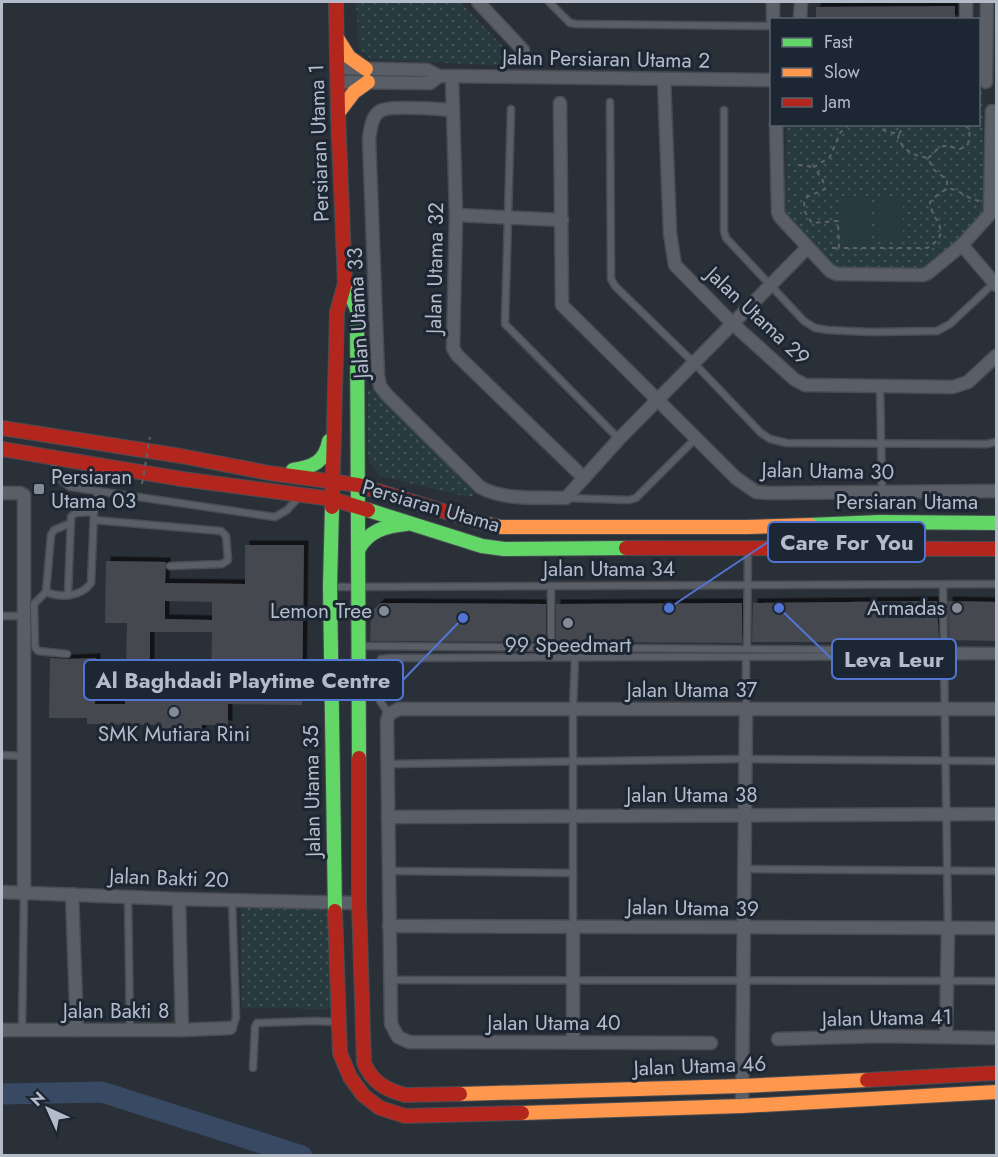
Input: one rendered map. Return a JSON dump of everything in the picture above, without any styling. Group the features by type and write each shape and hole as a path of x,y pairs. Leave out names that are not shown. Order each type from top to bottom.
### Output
{"street":[{"name":"Persiaran Utama 1","path":"332,499 337,312 345,283 336,2"},
{"path":"478,2 523,50"},
{"path":"773,2 773,18"},
{"path":"800,18 801,2"},
{"path":"966,2 966,18"},
{"path":"987,2 992,22 987,82"},
{"path":"337,38 349,57 367,76 338,114"},
{"name":"Jalan Persiaran Utama 2","path":"337,75 367,76 427,70 439,76 452,77 770,80"},
{"name":"Jalan Utama 32","path":"452,77 456,215 453,348 457,355 584,478"},
{"name":"Jalan Utama 29","path":"664,79 670,233 675,265 733,324 794,379 805,385 953,387 968,382 996,356"},
{"name":"Jalan Utama 30","path":"560,103 562,305 736,478 756,492 996,491"},
{"name":"Jalan Utama 33","path":"452,110 393,108 380,111 371,127 369,138 376,341 380,386 480,487 491,493 566,498"},
{"path":"776,126 778,212 830,272 923,275 962,245 990,214 992,111"},
{"path":"456,215 562,220"},
{"path":"962,245 996,283"},
{"path":"566,498 620,439 807,248"},
{"name":"Persiaran Utama 1","path":"345,283 357,309 358,506"},
{"path":"269,473 308,468 323,460 328,450 335,391"},
{"name":"Persiaran Utama","path":"2,428 181,456 269,473 358,485 476,522 501,527 747,526 880,522 996,523"},
{"name":"Persiaran Utama","path":"2,449 182,479 332,499 482,546 504,549 996,549"},
{"path":"2,493 24,495 24,892"},
{"name":"Jalan Utama 35","path":"332,499 330,587 340,1053 348,1077 360,1094 371,1103 391,1113 405,1116"},
{"path":"335,902 359,903 358,506"},
{"path":"358,550 362,542 373,532 392,524 412,524"},
{"name":"Jalan Utama 37","path":"389,714 399,709 996,709"},
{"path":"742,1106 746,709"},
{"path":"389,714 387,764 390,980"},
{"name":"Jalan Utama 38","path":"388,817 996,813"},
{"name":"Jalan Bakti 20","path":"2,892 335,902"},
{"path":"72,894 77,1030"},
{"path":"179,899 182,1030"},
{"name":"Jalan Utama 46","path":"359,903 363,1063 368,1075 390,1092 405,1095 742,1086 996,1073"},
{"name":"Jalan Utama 39","path":"389,926 996,928"},
{"path":"573,926 573,1042"},
{"path":"946,1036 948,928"},
{"name":"Jalan Utama 40","path":"390,980 391,1024 398,1037 409,1042 711,1043"},
{"name":"Jalan Bakti 8","path":"2,1030 230,1028"},
{"name":"Jalan Utama 41","path":"778,1040 946,1036 996,1038"},
{"name":"Jalan Utama 46","path":"405,1116 742,1106 996,1092"}],"lane":[{"path":"549,2 570,23 576,24 770,26"},
{"path":"610,102 611,279 615,286 761,433 770,439 787,443 986,444 996,442"},
{"path":"511,109 505,324 620,439"},
{"path":"724,110 724,231 726,238 804,321 815,328 870,332 937,331 950,324 996,283"},
{"path":"880,387 882,493"},
{"name":"Jalan Utama 33","path":"566,498 629,500 636,498 695,439"},
{"path":"54,458 57,474 62,482 70,487 275,517 287,510 302,494"},
{"path":"46,592 54,596 68,595 86,591 91,583 94,512 98,490"},
{"path":"68,595 71,517 75,513 94,512"},
{"path":"94,520 221,531 226,536 228,560 222,564 170,566"},
{"path":"67,654 38,651 35,647 34,604 46,592 51,535 54,530 71,523"},
{"path":"746,709 748,548"},
{"name":"Jalan Utama 34","path":"330,587 996,584"},
{"path":"943,585 948,928"},
{"path":"551,586 551,647"},
{"path":"2,616 24,616"},
{"path":"359,646 551,647 747,653"},
{"path":"389,714 380,701 378,671 381,659 996,651"},
{"path":"944,653 996,656"},
{"path":"573,926 575,657"},
{"path":"2,755 23,756"},
{"path":"387,764 745,759 996,761"},
{"path":"744,869 996,871"},
{"path":"389,871 573,873"},
{"path":"22,1030 24,892"},
{"path":"128,896 130,1030"},
{"path":"230,1028 236,1017 232,899"},
{"path":"390,980 996,981"},
{"path":"253,1068 257,1023 339,1022"}],"path":[{"path":"798,165 814,167 831,157 840,133 847,126"},
{"path":"879,126 885,131 899,134"},
{"path":"904,126 898,140 908,153 928,158 943,146 956,150 968,144 970,130 966,126"},
{"path":"928,158 933,169 947,180 947,190"},
{"path":"814,167 825,189 807,197 804,207 812,223 838,221 839,248"},
{"path":"832,248 927,248 937,242 941,234 941,225 932,214 930,202 943,190 960,191 970,199 978,201 991,200"},
{"path":"142,484 150,437"}],"green space":[{"path":"356,2 460,2 513,60 507,66 371,59 359,48"},
{"path":"980,88 982,88 985,213 926,269 838,269 785,212 786,126 980,126"},
{"path":"841,196 869,197 869,245 841,245"},
{"path":"877,200 903,200 903,242 877,242"},
{"path":"373,389 475,493 471,497 380,476 370,463 368,456 368,390"},
{"path":"241,906 323,908 328,912 334,1009 242,1008"}],"building":[{"path":"955,6 955,18 816,18 816,7"},
{"path":"245,545 304,545 302,705 228,704 228,725 202,725 202,740 162,739 162,725 87,724 87,718 49,718 50,658 96,658 95,704 125,704 127,623 105,623 106,561 166,562 165,583 245,584","holes":["165,601 212,602 212,620 165,619","150,632 212,632 211,684 150,685"]},
{"path":"937,601 939,642 752,642 753,603"},
{"path":"948,601 996,602 996,641 949,640"},
{"path":"380,603 546,604 546,642 370,641 371,612"},
{"path":"742,603 742,643 556,642 556,604"}],"waterway":[{"path":"2,1094 102,1092 302,1156"}],"traffic: fast":[{"path":"345,283 357,309 359,758"},
{"path":"293,470 312,465 321,459 329,441"},
{"path":"332,507 330,587 335,911"},
{"path":"368,510 482,546 504,549 626,548"},
{"path":"810,525 880,522 996,523"},
{"path":"358,550 372,534 391,526 406,524"}],"traffic: slow":[{"path":"337,38 349,57 366,69"},
{"path":"338,113 354,92 368,82"},
{"path":"482,523 501,527 810,525"},
{"path":"460,1094 867,1080"},
{"path":"522,1113 742,1106 996,1092"}],"traffic: jam":[{"path":"332,507 337,312 345,283 336,2"},
{"path":"2,428 181,456 269,473 358,485 482,523"},
{"path":"2,449 182,479 332,499 368,510"},
{"path":"626,548 996,549"},
{"path":"359,758 359,903 364,1063 375,1080 398,1093 405,1095 460,1094"},
{"path":"335,911 340,1053 350,1077 363,1095 380,1108 405,1116 522,1113"},
{"path":"867,1080 996,1073"}],"place":[{"name":"Persiaran Utama 03","path":"39,489"},
{"name":"Care For You","path":"669,608"},
{"name":"Leva Leur","path":"779,608"},
{"name":"Armadas","path":"957,608"},
{"name":"Lemon Tree","path":"384,611"},
{"name":"Al Baghdadi Playtime Centre","path":"463,618"},
{"name":"99 Speedmart","path":"568,623"},
{"name":"SMK Mutiara Rini","path":"174,712"}]}
